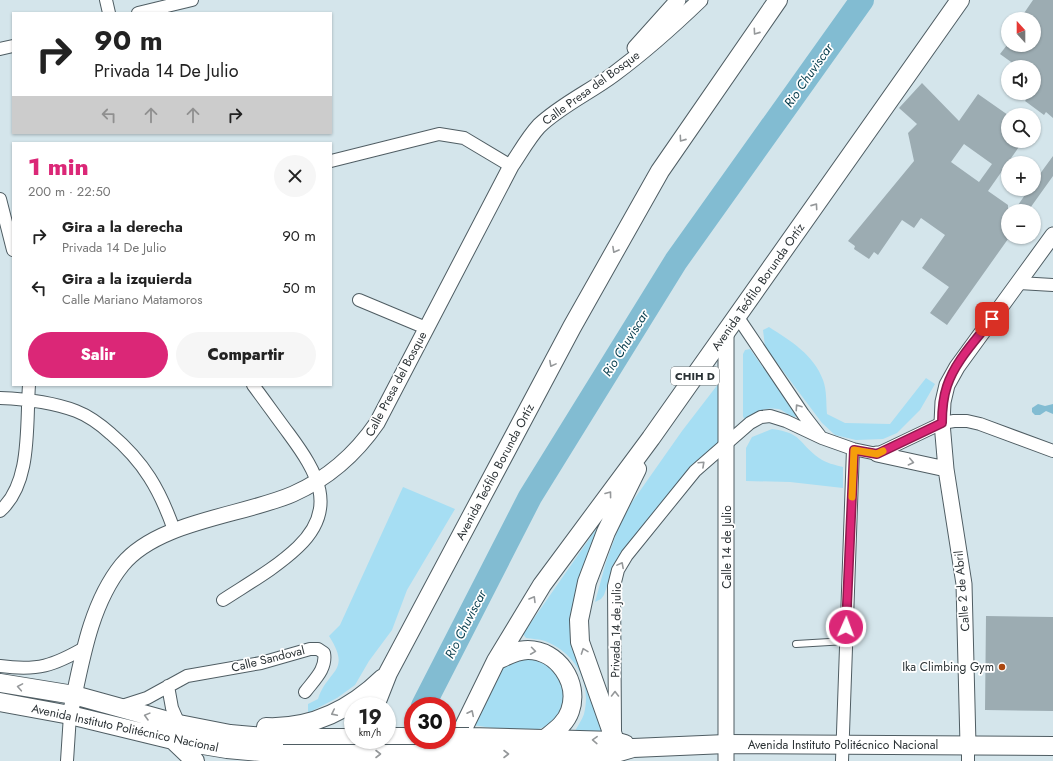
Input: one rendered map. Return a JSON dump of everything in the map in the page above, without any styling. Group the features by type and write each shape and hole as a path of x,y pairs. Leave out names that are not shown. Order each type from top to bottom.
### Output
{"main road":[{"name":"Avenida Teófilo Borunda Ortíz","path":"379,697 388,673 572,327 660,171 778,0"},
{"name":"Avenida Teófilo Borunda Ortíz","path":"448,761 496,661 542,585 651,438 960,0"},
{"path":"615,751 580,642 579,620 587,582 606,532 632,482 651,438"},
{"path":"496,661 513,652 528,650 545,653 558,663 568,674 572,691 571,710 562,725 546,738"},
{"path":"195,761 179,730 274,727 302,724 327,716 352,704 367,693 388,673"},
{"name":"Avenida Instituto Politécnico Nacional","path":"0,683 74,695 179,730 227,749 258,757 283,754 474,751 615,751 633,748 726,753 968,753 1053,746"},
{"name":"Avenida Instituto Politécnico Nacional","path":"0,702 70,715 179,730 296,738 344,738"},
{"name":"Avenida Instituto Politécnico Nacional","path":"456,742 474,751 546,738 615,751"},
{"path":"353,761 358,749"}],"street":[{"path":"106,0 109,12"},
{"path":"142,12 192,0"},
{"path":"613,75 678,0"},
{"name":"Calle Presa del Bosque","path":"67,761 70,715 86,647 98,609 110,584 123,564 142,548 174,530 268,503 293,494 334,471 350,458 377,423 511,166 538,127 566,104 613,75 700,0"},
{"path":"0,49 12,46"},
{"path":"332,161 439,134 464,138 511,166"},
{"path":"0,199 12,246"},
{"name":"Calle 2 de Abril","path":"968,753 964,584 946,469 942,423 943,402 947,385 957,367 1053,234"},
{"path":"1019,282 1053,285"},
{"path":"359,300 426,328"},
{"path":"737,316 803,414 822,438"},
{"name":"Calle 14 de Julio","path":"726,333 726,753"},
{"path":"0,511 9,503 18,488 23,471 29,386"},
{"path":"223,600 274,567 299,546 315,525 321,510 321,496 318,481 303,453 254,386"},
{"path":"0,398 28,399 76,411 98,423 130,450 150,476 164,502 174,530"},
{"path":"727,444 750,423 770,416 786,421 822,438 854,450 946,469"},
{"path":"877,454 942,423 954,421 980,424 1053,451"},
{"name":"Privada 14 de julio","path":"615,751 614,586 618,570 627,555 695,471 727,444"},
{"path":"843,753 854,450"},
{"path":"0,666 31,668 47,666 62,661 86,647"},
{"name":"Calle Sandoval","path":"168,686 187,676 254,664 310,649 318,649 324,653 326,661 305,692"},
{"path":"116,708 147,698 168,686 179,730"}],"lane":[{"path":"796,644 846,642"}],"shaded area":[{"path":"769,327 801,349 814,363 823,380 826,393 827,414 845,423 890,424 926,378 935,384 920,410 897,433 883,439 856,440 835,435 822,423 765,347 763,330"},
{"path":"750,349 797,415 795,417 780,410 770,409 761,410 754,414 749,420 745,421 743,416 743,354 745,350"},
{"path":"722,379 722,446 694,463 615,563 604,595 601,599 595,602 606,562 618,529 630,505 682,431"},
{"path":"1038,404 1045,406 1053,404 1053,414 1046,411 1040,415 1035,415 1032,412 1032,408"},
{"path":"772,429 795,436 819,458 828,463 843,467 843,488 790,482 746,481 746,448 752,437"},
{"path":"403,487 455,509 407,590 392,630 369,661 355,685 337,698 308,713 308,704 318,699 322,689 336,670 338,664 336,648 329,636 340,625"},
{"path":"601,522 603,522 580,583 602,731 574,733 584,714 586,702 586,691 579,670 573,661 556,646 543,640 526,638 523,634"},
{"path":"530,658 539,661 554,671 560,678 563,685 563,702 555,719 544,727 528,730 508,730 471,725 489,687 502,670 509,664 519,659"}],"building":[{"path":"1033,0 1053,0 1053,118 1046,112 1044,115 1041,113 1041,108 1034,108 1025,101 1041,100 1041,60 1008,60 1000,54 1002,52 1041,52 1041,12 1025,12"},
{"path":"922,83 959,121 978,94 1001,110 1001,148 1018,148 1012,156 1001,156 1001,172 988,191 1007,204 1001,204 1001,244 1004,244 947,325 930,313 949,287 922,268 945,235 921,218 914,228 902,220 878,255 874,252 869,259 854,249 855,246 848,241 914,161 908,133 917,124 899,108","holes":["964,144 992,164 979,182 951,162"]},
{"path":"1053,156 1053,176 1041,193 1041,172"},
{"path":"1024,196 1039,196 1033,204 1019,204"},
{"path":"986,616 1053,617 1053,711 985,710"}],"waterway":[{"name":"Rio Chuviscar","path":"428,697 530,497 676,261 862,0"}],"slow traffic":[{"path":"852,497 854,450 877,454 883,451"}],"place":[{"name":"Ika Climbing Gym","path":"1002,667"}],"route":[{"path":"846,627 854,450 877,454 942,423 943,402 947,385 957,367 992,319"}]}
